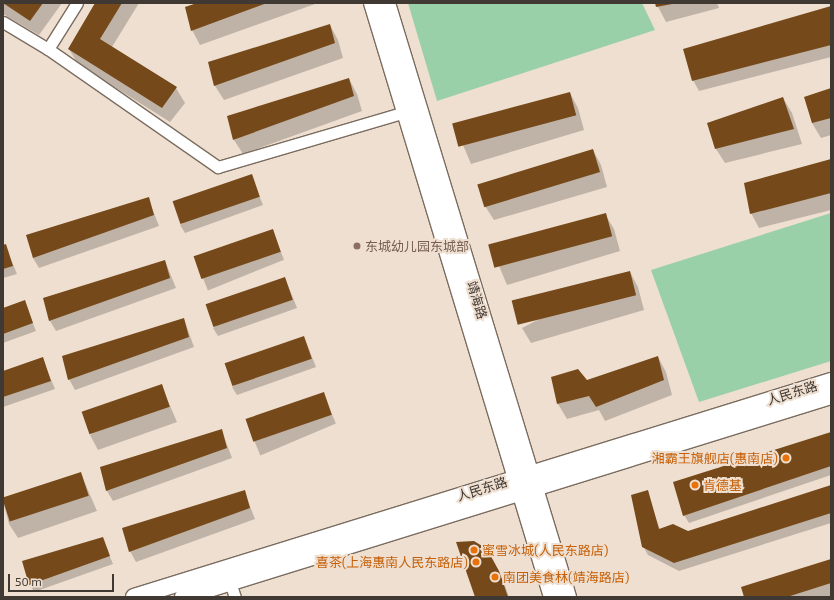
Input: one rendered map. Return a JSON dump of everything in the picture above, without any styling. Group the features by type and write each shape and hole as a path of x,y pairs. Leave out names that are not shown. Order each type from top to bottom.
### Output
{"street":[{"path":"48,49 77,3"},
{"name":"靖海路","path":"372,3 412,110 526,483 568,597"},
{"name":"靖海路","path":"387,3 412,110"},
{"path":"3,22 48,49 218,167 412,110"},
{"name":"人民东路","path":"183,597 232,590 526,483 831,381"},
{"name":"人民东路","path":"134,597 831,396"},
{"name":"靖海路","path":"526,483 552,597"}],"green space":[{"path":"408,3 642,3 655,30 437,101"},
{"path":"831,213 831,361 699,402 651,270"}],"building":[{"path":"3,3 43,3 30,21"},
{"path":"95,3 122,3 100,39 177,87 162,108 68,49"},
{"path":"197,3 267,3 191,31 185,7"},
{"path":"655,3 671,3 672,4 656,7"},
{"path":"831,6 831,45 692,81 683,49"},
{"path":"330,24 335,43 214,86 208,62"},
{"path":"349,78 354,96 233,140 227,116"},
{"path":"831,88 831,118 812,123 804,97"},
{"path":"570,92 576,115 458,147 452,124"},
{"path":"783,97 794,129 715,149 707,123"},
{"path":"593,149 600,172 484,207 477,184"},
{"path":"831,159 831,193 750,214 744,183"},
{"path":"252,174 260,197 180,224 173,201"},
{"path":"149,197 154,215 33,258 26,235"},
{"path":"606,213 612,236 494,268 488,245"},
{"path":"273,229 281,252 201,279 194,256"},
{"path":"6,244 13,266 3,269 3,245"},
{"path":"165,260 170,278 49,321 43,298"},
{"path":"630,271 636,295 518,325 512,301"},
{"path":"285,277 293,300 213,327 206,304"},
{"path":"25,300 33,323 3,334 3,308"},
{"path":"184,318 189,337 68,380 62,356"},
{"path":"304,336 312,359 232,386 225,363"},
{"path":"658,356 664,380 596,407 589,396 557,404 551,377 578,369 587,380"},
{"path":"43,357 51,381 3,397 3,371"},
{"path":"162,384 170,407 89,434 82,412"},
{"path":"324,392 332,415 253,442 246,419"},
{"path":"222,429 227,448 106,491 100,467"},
{"path":"831,432 831,466 683,516 673,482"},
{"path":"81,472 89,496 10,521 3,497"},
{"path":"831,485 831,513 674,563 642,547 631,495 648,490 659,529 673,524 688,531"},
{"path":"245,490 250,508 129,552 122,528"},
{"path":"103,537 110,556 29,585 22,561"},
{"path":"474,541 487,549 499,571 508,597 475,597 456,542"},
{"path":"831,559 831,583 787,597 744,597 741,587"}],"place":[{"name":"东城幼儿园东城部","path":"357,246"},
{"name":"湘霸王旗舰店(惠南店)","path":"786,458"},
{"name":"肯德基","path":"695,485"},
{"name":"蜜雪冰城(人民东路店)","path":"474,550"},
{"name":"喜茶(上海惠南人民东路店)","path":"476,562"},
{"name":"南团美食林(靖海路店)","path":"495,577"}]}
